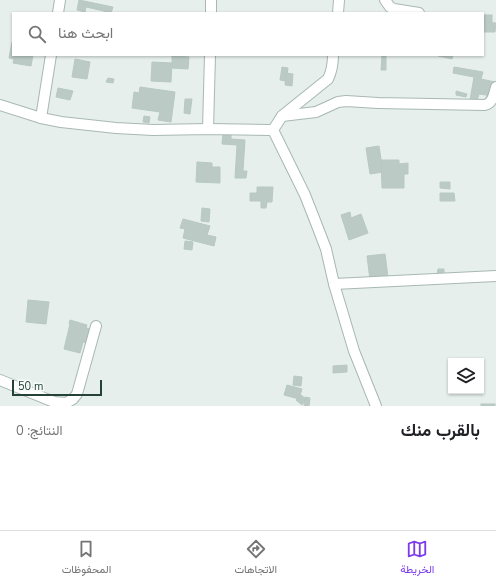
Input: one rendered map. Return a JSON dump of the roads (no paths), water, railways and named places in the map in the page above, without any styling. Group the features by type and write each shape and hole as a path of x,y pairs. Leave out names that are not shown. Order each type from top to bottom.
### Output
{"street":[{"path":"58,12 60,0"},
{"path":"211,0 211,12"},
{"path":"338,12 339,0"},
{"path":"385,0 390,7 394,9 413,12"},
{"path":"41,118 51,56"},
{"path":"208,129 210,56"},
{"path":"273,130 282,116 328,79 332,70 333,56"},
{"path":"282,116 316,112 338,102 346,101 385,104 485,105 489,104 492,100 496,87"},
{"path":"0,105 41,118 61,122 116,128 159,130 273,130"},
{"path":"273,130 305,195 326,249 334,284 354,350 376,406"},
{"path":"334,284 496,276"},
{"path":"0,380 54,402 66,403 71,401 77,394 96,326"}]}
